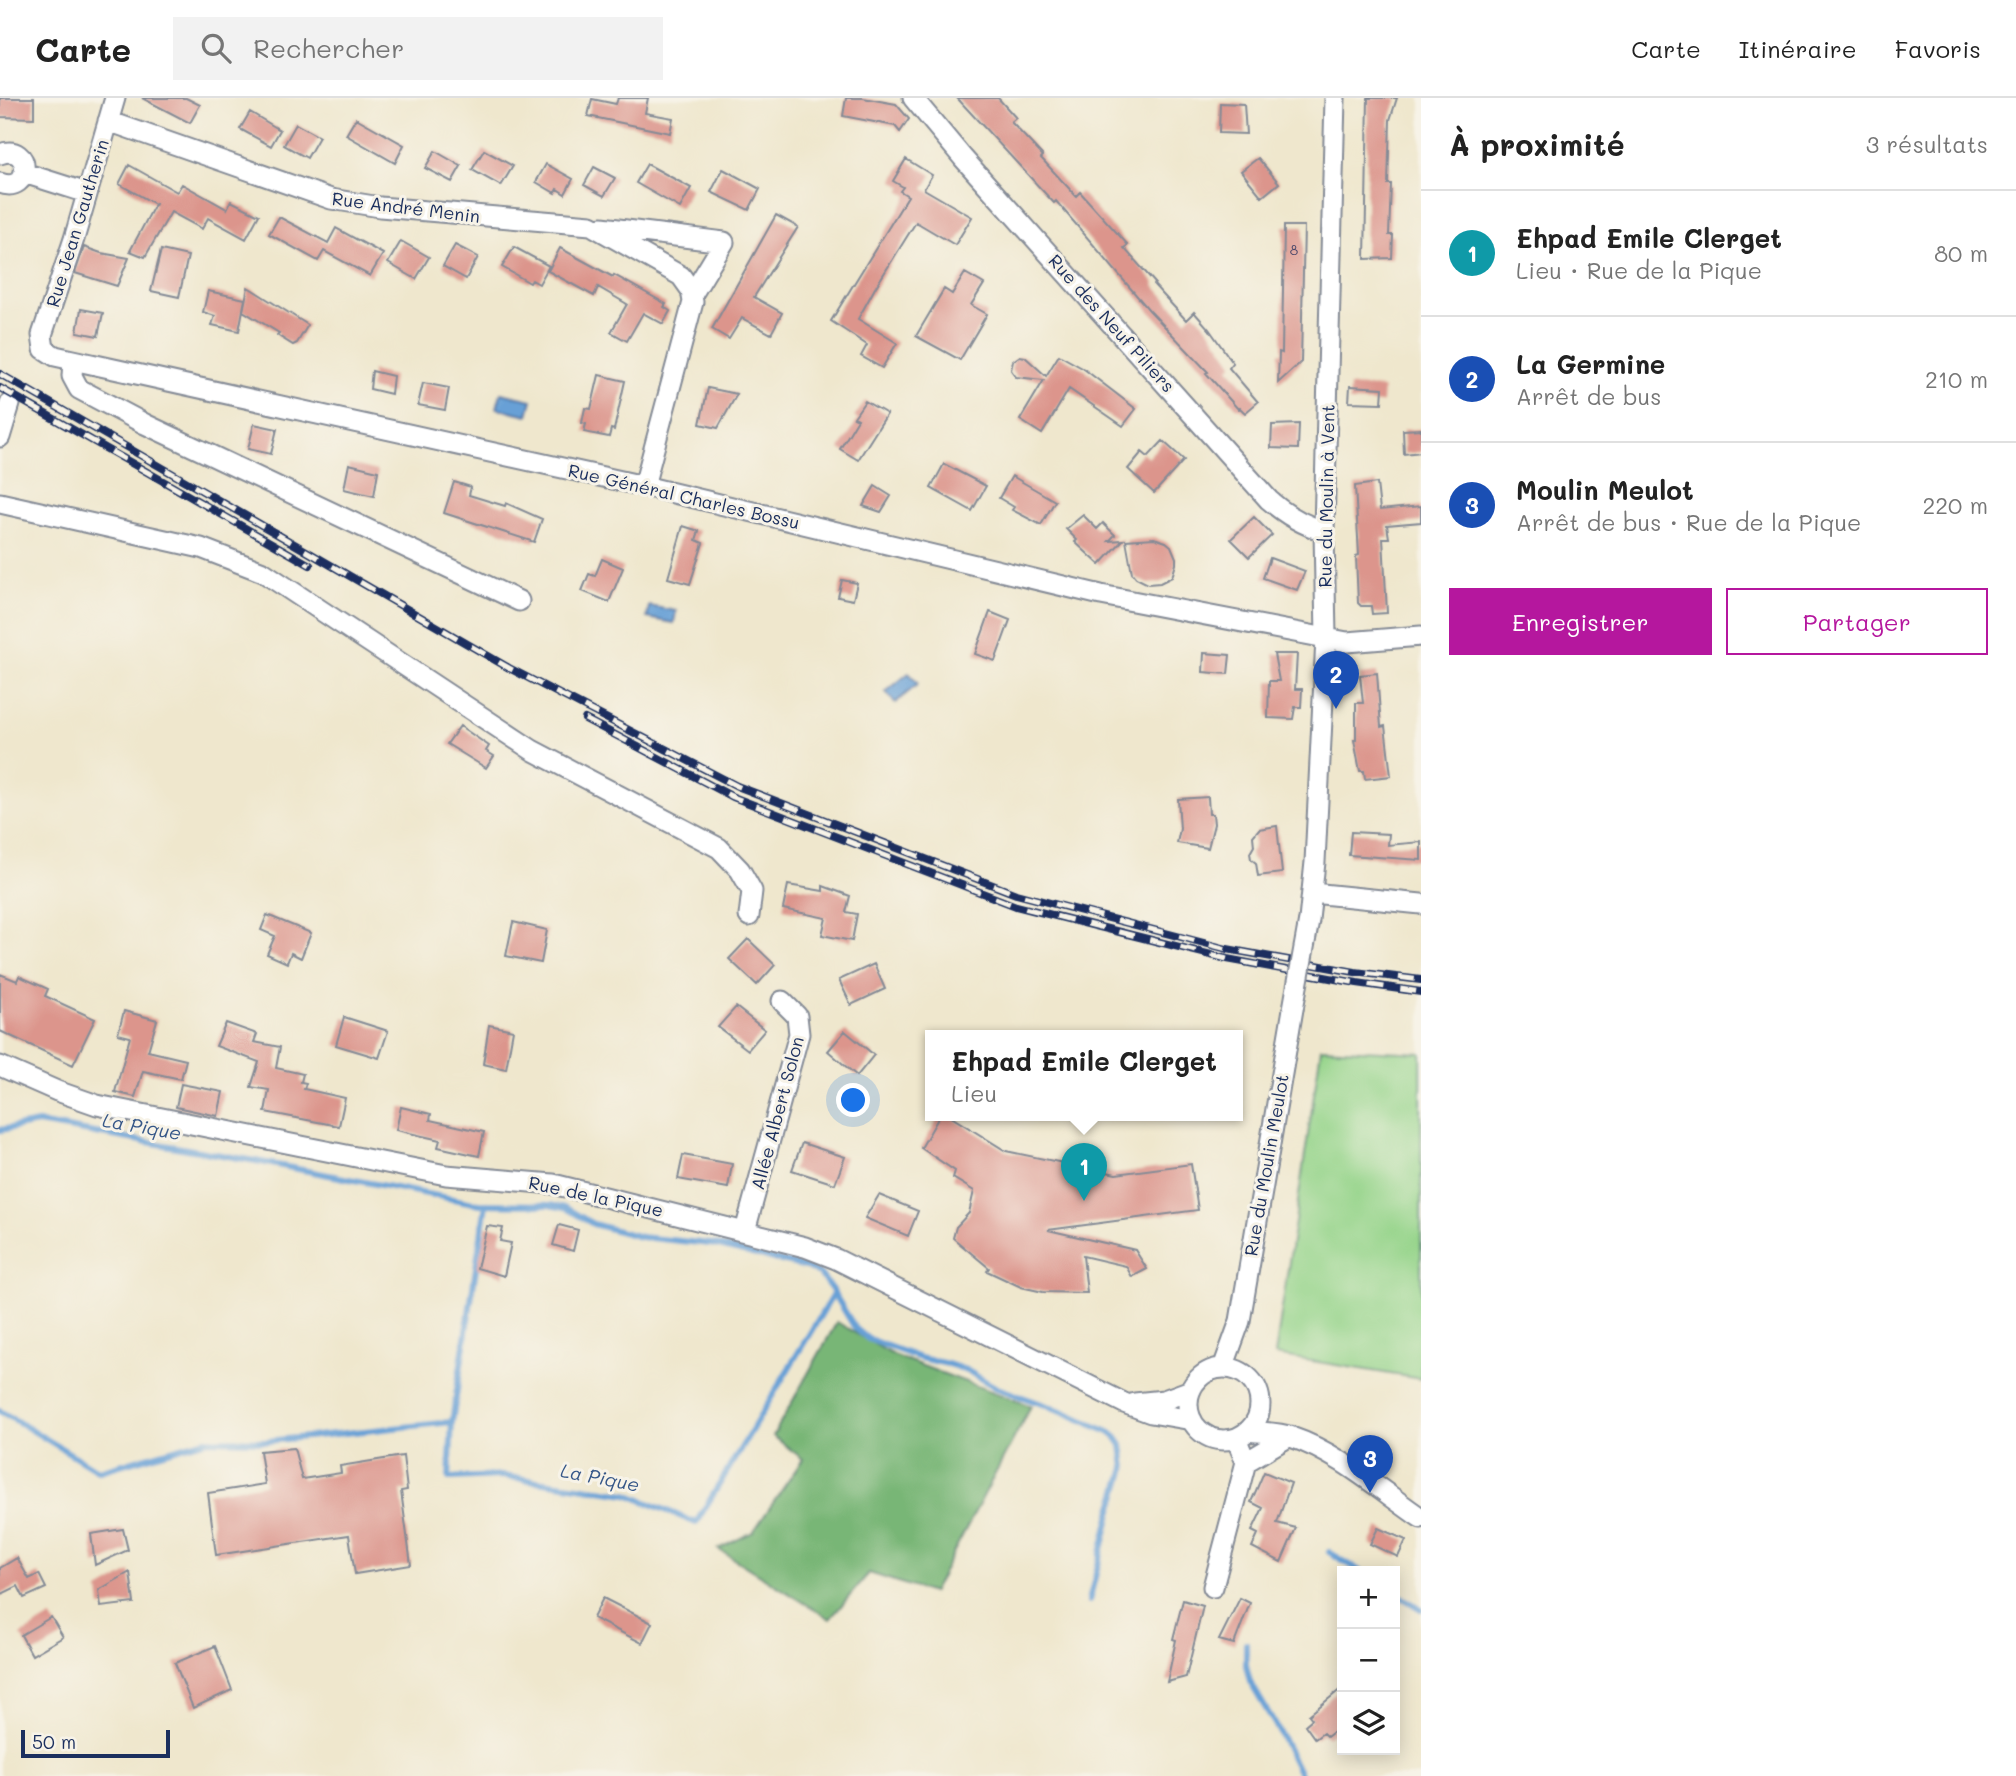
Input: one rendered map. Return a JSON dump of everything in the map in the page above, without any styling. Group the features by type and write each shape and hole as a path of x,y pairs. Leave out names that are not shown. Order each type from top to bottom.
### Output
{"street":[{"name":"Rue Jean Gautherin","path":"44,349 42,335 115,98"},
{"name":"Rue des Neuf Piliers","path":"913,98 1269,500 1307,526 1324,531"},
{"name":"Rue du Moulin à Vent","path":"1309,920 1326,638 1324,531 1335,98"},
{"name":"Rue André Menin","path":"108,121 331,199 380,207 591,225 724,242 692,295 691,310 644,486"},
{"path":"0,154 11,152 24,162 22,179 12,185 0,183"},
{"path":"24,173 87,193"},
{"name":"Rue André Menin","path":"591,225 677,274 684,280 692,295"},
{"name":"Rue Général Charles Bossu","path":"44,349 73,362 644,486 1101,594 1347,642 1421,636"},
{"path":"73,362 73,381 79,389 90,395 145,424 519,601"},
{"path":"0,437 10,404"},
{"path":"0,503 201,548 263,572 532,750 719,848 740,870 752,891 749,916"},
{"path":"1312,893 1421,904"},
{"name":"Rue du Moulin Meulot","path":"1223,1368 1240,1321 1309,920"},
{"name":"Allée Albert Solon","path":"745,1231 799,1034 797,1016 782,1001"},
{"name":"Rue de la Pique","path":"0,1066 97,1105 446,1175 553,1184 805,1247 836,1259 1125,1403 1150,1413 1192,1420"},
{"name":"Rue du Moulin Meulot","path":"1240,1321 1244,1357 1251,1380"},
{"path":"1223,1368 1243,1373 1251,1380 1260,1405 1254,1424 1242,1434 1226,1440 1206,1435 1192,1420 1188,1399 1191,1390 1204,1374 1223,1368"},
{"name":"Rue de la Pique","path":"1125,1403 1164,1401 1191,1390"},
{"path":"1260,1405 1290,1436 1346,1465 1421,1518"},
{"path":"1242,1434 1290,1436"},
{"path":"1213,1587 1246,1462 1242,1434"},
{"path":"1246,1462 1290,1436"}],"green space":[{"path":"1321,1048 1421,1053 1421,1379 1275,1355"},
{"path":"837,1322 893,1355 1031,1406 932,1593 869,1573 830,1619 718,1549 753,1532 803,1459 773,1436"}],"water":[{"path":"501,393 532,400 528,415 497,408"},
{"path":"649,606 676,611 674,623 647,618"},
{"path":"909,673 918,684 895,703 886,692"}],"building":[{"path":"0,98 34,98 34,118 0,117"},
{"path":"142,98 186,98 200,105 190,123"},
{"path":"618,98 648,98 645,113 673,118 670,133 588,116 592,99 616,104"},
{"path":"846,98 896,104 909,119 900,132 895,126 843,116"},
{"path":"957,98 998,98 1016,118 1011,122 1043,156 1041,158 1076,196 1080,192 1128,245 1124,248 1154,285 1186,320 1194,312 1209,329 1233,363 1229,368 1258,402 1245,413 1238,409 1056,201 1054,203"},
{"path":"1368,98 1397,98 1390,120 1388,184 1391,184 1389,235 1393,235 1392,258 1365,259"},
{"path":"1220,103 1244,104 1246,134 1219,133"},
{"path":"250,112 280,130 271,146 240,129"},
{"path":"356,118 404,145 395,163 346,135"},
{"path":"296,124 319,137 307,158 284,145"},
{"path":"484,150 513,166 501,186 472,170"},
{"path":"435,151 461,166 452,182 425,168"},
{"path":"1258,158 1279,183 1262,197 1241,171"},
{"path":"906,159 932,175 924,189 972,217 955,245 916,222 875,288 858,319 897,343 882,368 861,356 867,345 831,321 908,196 900,191 903,187 893,181"},
{"path":"546,164 573,179 565,194 557,189 555,193 536,182"},
{"path":"647,164 691,188 680,208 636,183"},
{"path":"129,165 177,192 182,184 227,209 231,201 259,215 246,239 208,218 202,229 171,212 145,257 130,251 155,204 119,184"},
{"path":"594,167 615,178 604,196 584,185"},
{"path":"723,169 760,189 749,210 711,192"},
{"path":"776,215 798,227 754,297 782,313 771,334 742,318 729,339 712,329"},
{"path":"279,217 328,243 336,228 383,254 370,276 324,251 318,261 269,234"},
{"path":"1284,226 1304,226 1301,362 1278,383 1279,352 1282,353"},
{"path":"401,241 429,257 416,279 388,263"},
{"path":"455,245 478,257 466,279 443,266"},
{"path":"84,247 129,258 117,286 75,273"},
{"path":"514,247 549,266 539,284 532,280 530,283 502,267"},
{"path":"560,248 666,304 664,307 670,311 663,324 643,313 627,341 611,332 627,304 598,287 594,296 548,271"},
{"path":"161,250 188,256 179,297 151,291"},
{"path":"965,273 984,284 971,305 987,314 960,360 916,336 944,289 952,294"},
{"path":"248,287 308,325 297,343 293,345 243,311"},
{"path":"208,291 245,299 239,331 212,325 215,316 203,312"},
{"path":"81,309 103,313 98,336 77,332"},
{"path":"1059,355 1084,369 1136,409 1123,426 1069,389 1042,434 1020,420 1044,380 1016,377 1011,370 1013,361 1020,356 1025,357 1046,376"},
{"path":"372,371 393,376 391,394 370,389"},
{"path":"599,375 625,381 614,430 611,429 609,437 584,432 586,424 582,423 585,408 591,409"},
{"path":"423,383 449,388 445,410 418,405"},
{"path":"1350,386 1383,388 1382,403 1349,402"},
{"path":"708,388 737,394 718,428 700,424"},
{"path":"865,401 887,414 858,460 840,449 858,419 854,417"},
{"path":"254,424 277,429 271,454 248,449"},
{"path":"1299,424 1298,449 1271,448 1272,425"},
{"path":"1421,429 1421,452 1404,454 1403,430"},
{"path":"1163,441 1184,460 1154,493 1128,469 1142,452 1148,457"},
{"path":"349,464 378,471 374,496 344,489"},
{"path":"944,464 986,486 972,511 931,488"},
{"path":"1012,476 1055,501 1041,525 1012,510 1014,507 999,498"},
{"path":"454,482 471,487 469,495 505,506 506,503 542,519 534,542 444,513"},
{"path":"1377,483 1380,510 1421,506 1421,522 1387,525 1389,538 1383,538 1387,613 1372,614 1371,606 1361,606 1358,603 1356,556 1359,555 1355,486"},
{"path":"875,486 891,496 881,512 863,506"},
{"path":"1083,515 1097,529 1103,523 1115,535 1109,541 1123,540 1100,565 1075,542 1077,540 1066,529"},
{"path":"1254,517 1272,535 1249,557 1231,539"},
{"path":"683,526 699,531 696,540 703,543 690,584 668,578"},
{"path":"1154,538 1171,546 1176,564 1172,577 1160,583 1148,584 1132,573 1126,540"},
{"path":"1270,558 1305,571 1297,590 1263,578"},
{"path":"602,559 623,568 609,602 582,591 589,574 595,576"},
{"path":"842,580 857,583 853,600 838,597"},
{"path":"990,612 1010,620 995,661 975,654"},
{"path":"1204,653 1230,655 1228,674 1203,672"},
{"path":"1274,654 1297,654 1295,689 1302,689 1301,707 1295,707 1293,719 1268,718 1269,681 1279,681"},
{"path":"1377,673 1381,727 1385,726 1391,776 1365,779 1364,771 1360,771 1354,740 1356,703 1363,703 1360,675"},
{"path":"460,726 489,746 486,751 494,756 486,768 447,744"},
{"path":"1208,797 1209,814 1213,814 1214,824 1208,848 1177,843 1180,829 1178,799"},
{"path":"1277,826 1282,873 1258,876 1256,863 1251,859 1250,853 1254,846 1253,836 1259,829"},
{"path":"1351,832 1389,834 1388,845 1421,842 1421,860 1349,855"},
{"path":"788,885 823,891 823,886 850,896 846,912 857,914 852,941 822,935 826,918 783,909"},
{"path":"267,915 311,933 301,958 291,953 287,963 267,954 275,936 261,930"},
{"path":"513,922 547,930 541,963 506,956"},
{"path":"748,939 775,965 757,985 729,959"},
{"path":"874,964 885,989 851,1005 839,980"},
{"path":"0,974 17,981 19,976 48,989 45,996 95,1019 73,1065 0,1031"},
{"path":"736,1007 765,1030 748,1050 718,1027"},
{"path":"124,1011 157,1020 148,1051 186,1060 181,1079 143,1071 135,1097 115,1092 130,1037 118,1034"},
{"path":"344,1017 388,1031 379,1058 336,1045"},
{"path":"226,1023 257,1034 254,1042 280,1047 276,1068 303,1074 301,1082 306,1083 304,1089 345,1098 339,1126 265,1112 269,1090 251,1087 259,1062 216,1046"},
{"path":"489,1025 513,1030 506,1069 483,1064"},
{"path":"845,1031 874,1055 857,1076 828,1051"},
{"path":"181,1084 223,1092 218,1116 176,1107"},
{"path":"401,1107 431,1114 430,1120 484,1132 479,1156 438,1147 440,1140 396,1130"},
{"path":"937,1121 958,1121 1006,1151 1116,1174 1191,1164 1198,1210 1048,1230 1135,1250 1147,1269 1132,1277 1126,1266 1083,1256 1087,1293 1043,1292 1021,1287 987,1271 989,1268 953,1238 956,1227 969,1213 974,1191 953,1178 955,1171 921,1148"},
{"path":"802,1143 845,1157 835,1184 792,1170"},
{"path":"683,1155 732,1164 728,1188 678,1179"},
{"path":"879,1195 918,1211 908,1236 865,1218"},
{"path":"559,1225 578,1230 573,1251 553,1245"},
{"path":"487,1226 503,1228 500,1241 511,1243 504,1276 477,1268"},
{"path":"294,1448 302,1479 341,1473 340,1466 403,1456 407,1490 401,1491 411,1565 355,1574 349,1535 216,1555 208,1493 265,1484 260,1451"},
{"path":"1264,1472 1291,1483 1277,1523 1296,1528 1281,1562 1252,1547 1258,1534 1252,1531 1263,1508 1251,1502"},
{"path":"1378,1528 1406,1540 1398,1557 1370,1544"},
{"path":"123,1529 128,1550 95,1565 91,1534"},
{"path":"17,1558 29,1579 39,1574 46,1588 24,1598 18,1586 0,1595 0,1568"},
{"path":"130,1572 134,1603 101,1607 99,1590"},
{"path":"603,1598 652,1623 642,1643 593,1618"},
{"path":"1240,1598 1250,1603 1234,1644 1219,1640"},
{"path":"1183,1600 1203,1606 1186,1677 1167,1682 1176,1640 1173,1639"},
{"path":"51,1617 63,1637 32,1655 21,1635"},
{"path":"215,1646 232,1690 193,1708 175,1663"},
{"path":"1337,1692 1337,1729 1327,1737 1323,1733 1315,1739 1305,1725 1312,1719 1309,1715"}],"waterway":[{"name":"La Pique","path":"0,1130 38,1123 479,1204 549,1205 566,1208 593,1224 640,1237 711,1244 806,1267 820,1274 855,1328 868,1339 920,1358 966,1370 997,1388 1062,1411 1115,1435 1122,1445 1125,1468 1089,1601"},
{"name":"La Pique","path":"452,1422 486,1204"},
{"name":"La Pique","path":"0,1411 99,1471 206,1440 267,1441 452,1422 449,1478 502,1476 627,1494 696,1523 834,1293"},
{"name":"La Pique","path":"1329,1552 1352,1566"},
{"name":"La Pique","path":"1400,1596 1421,1609"},
{"path":"1246,1643 1246,1665 1250,1682 1301,1776"}],"railway":[{"path":"0,374 509,668 737,786 1016,894 1227,949 1355,972 1421,980"},
{"path":"0,388 310,565"},
{"path":"585,719 733,797 1016,906 1227,959 1421,992"}],"place":[{"name":"La Germine","path":"1336,709"},
{"name":"Ehpad Emile Clerget","path":"1084,1201"},
{"name":"Moulin Meulot","path":"1370,1493"}]}
